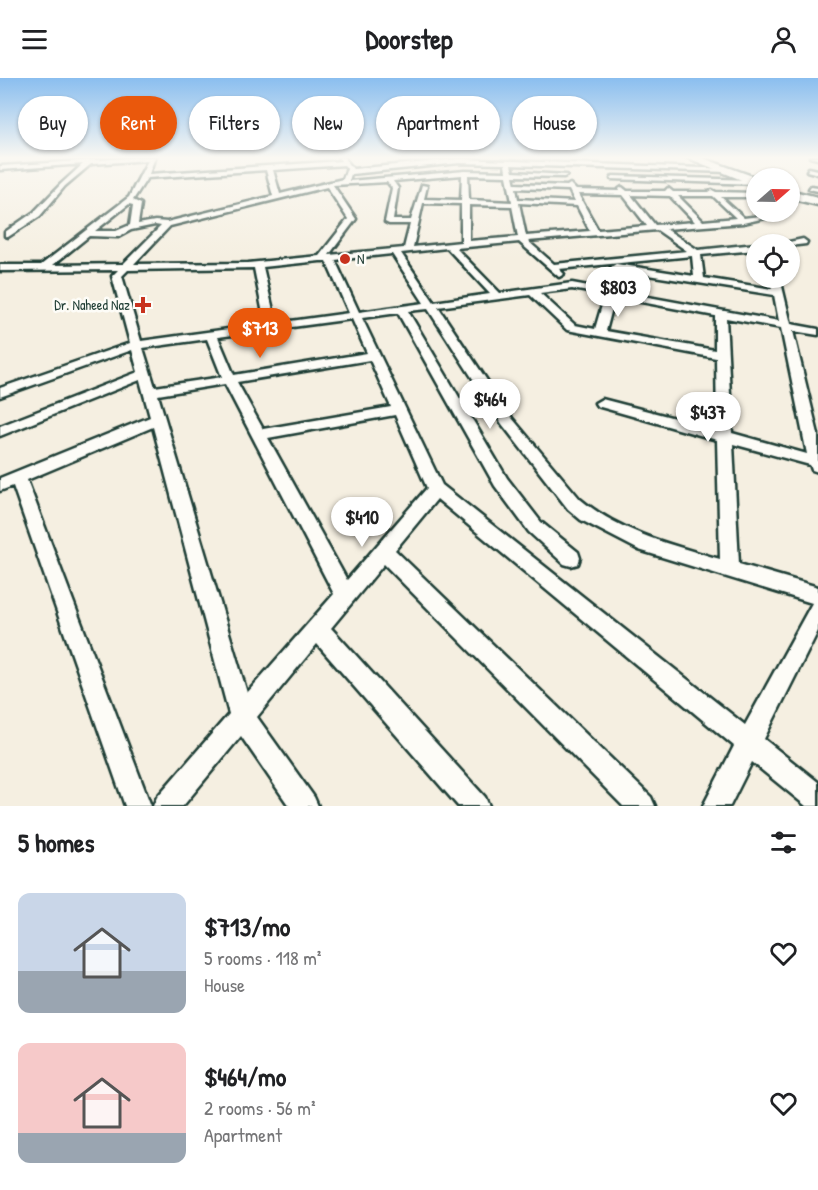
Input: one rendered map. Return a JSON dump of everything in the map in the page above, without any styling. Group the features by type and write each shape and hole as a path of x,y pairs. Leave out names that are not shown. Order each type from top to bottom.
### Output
{"highway":[{"path":"800,197 818,201"}],"street":[{"path":"8,234 37,214 57,191"},
{"path":"44,267 128,201 135,191"},
{"path":"275,191 276,197"},
{"path":"88,232 118,234 134,227 168,224 276,197 292,191"},
{"path":"325,259 352,219 347,191"},
{"path":"394,191 389,222 415,222"},
{"path":"402,250 415,222 423,191"},
{"path":"465,191 465,244"},
{"path":"513,191 523,241 572,286"},
{"path":"573,191 596,234"},
{"path":"590,191 746,195"},
{"path":"669,191 701,224"},
{"path":"710,191 743,221"},
{"path":"626,193 657,229 696,253"},
{"path":"742,195 746,198"},
{"path":"128,201 137,204 134,227"},
{"path":"421,201 580,204"},
{"path":"0,268 258,265 449,245 523,241 746,221"},
{"path":"168,224 117,276 242,716 305,806"},
{"path":"449,245 498,296"},
{"path":"552,267 746,248"},
{"path":"402,250 430,305 507,421 574,504 587,515 645,545 818,596"},
{"path":"696,253 699,281"},
{"path":"325,259 355,315 436,489 818,799"},
{"path":"594,264 778,293"},
{"path":"258,265 271,327"},
{"path":"0,393 136,345 572,286 818,332"},
{"path":"602,403 818,463 777,288"},
{"path":"532,291 572,328 721,355"},
{"path":"599,334 610,293"},
{"path":"401,309 501,482 535,527 571,558"},
{"path":"720,314 730,570"},
{"path":"211,335 229,379 345,596"},
{"path":"150,392 374,356"},
{"path":"0,431 145,374"},
{"path":"259,435 399,410"},
{"path":"138,806 5,481 158,419"},
{"path":"166,806 436,489"},
{"path":"383,551 642,806"},
{"path":"716,806 818,610"},
{"path":"317,628 476,806"}],"place":[{"name":"N","path":"345,259"},
{"name":"Dr. Naheed Naz","path":"143,305"}]}
